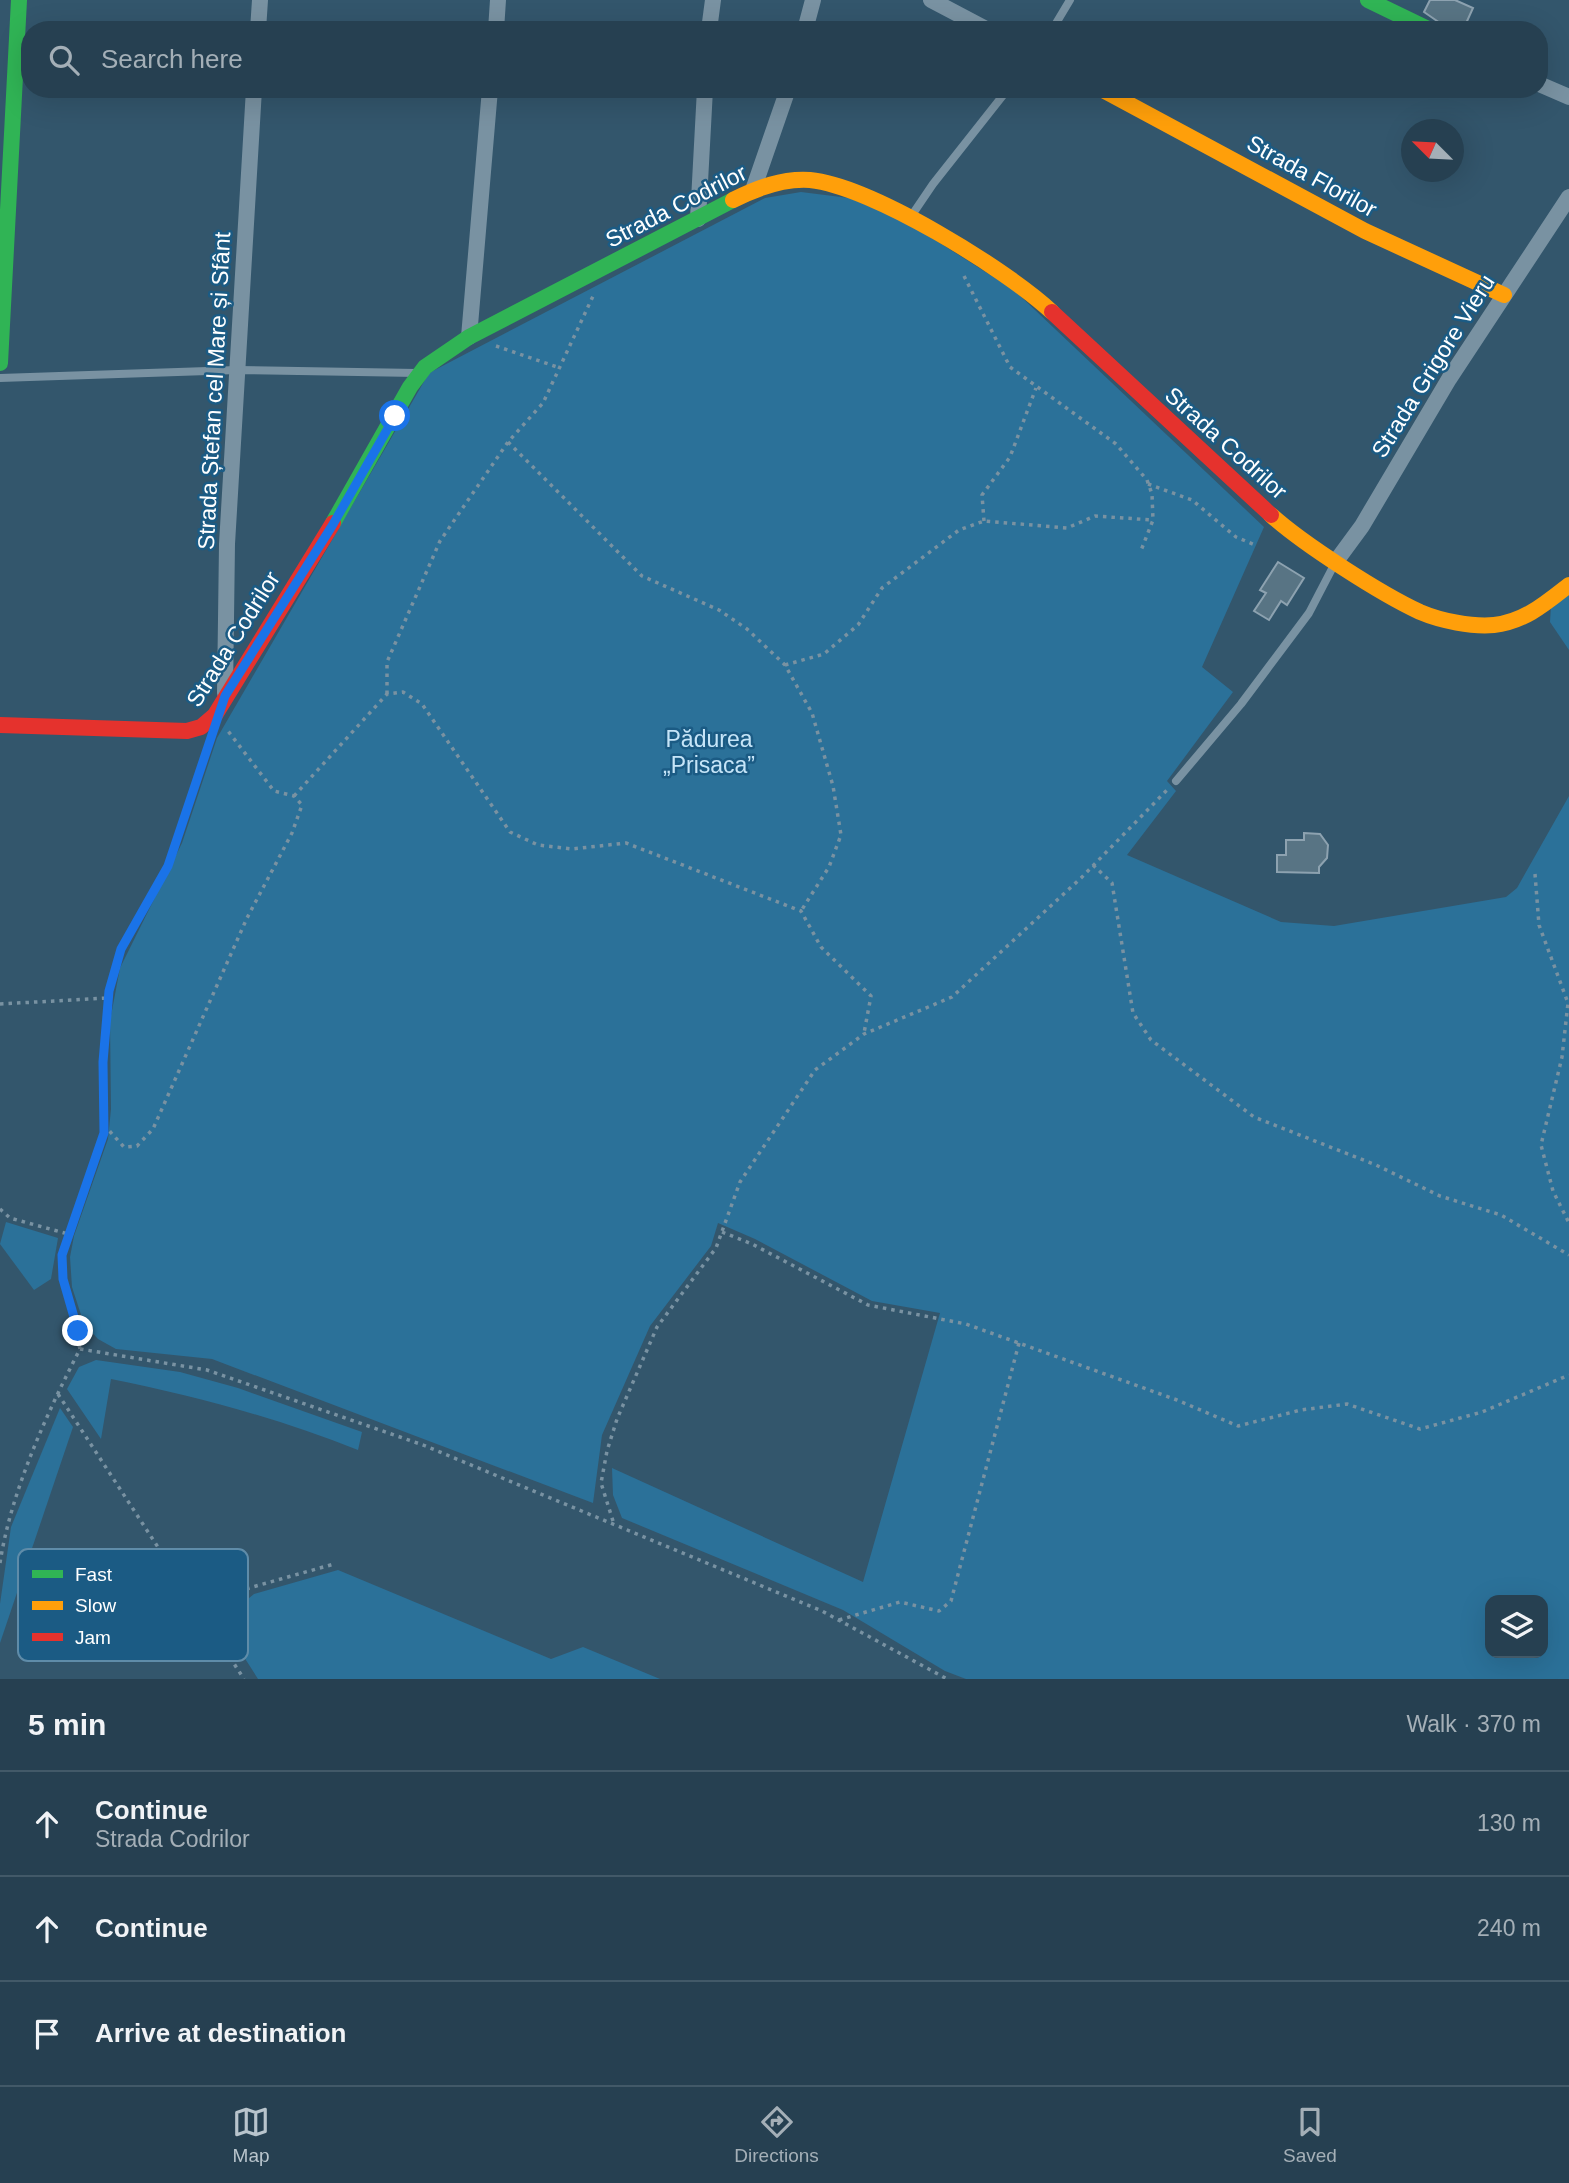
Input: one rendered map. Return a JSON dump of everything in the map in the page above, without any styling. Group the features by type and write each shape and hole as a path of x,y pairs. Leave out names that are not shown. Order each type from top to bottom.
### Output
{"street":[{"path":"0,363 14,52 19,0"},
{"path":"259,21 260,0"},
{"path":"497,21 498,0"},
{"path":"710,21 713,0"},
{"path":"807,21 813,0"},
{"path":"931,0 971,21"},
{"path":"1368,0 1411,21"},
{"path":"1548,88 1569,97"},
{"name":"Strada Ștefan cel Mare și Sfânt","path":"225,696 227,544 253,98"},
{"path":"469,337 489,98"},
{"path":"698,219 705,98"},
{"path":"754,190 785,98"},
{"name":"Strada Florilor","path":"1118,98 1365,231 1504,295"},
{"name":"Strada Codrilor","path":"0,725 187,731 202,729 215,719 225,696 332,526 420,373 469,337 754,190 790,181 833,184 911,217 1031,294 1278,521 1421,612 1434,618 1472,625 1515,621 1533,613 1569,585"},
{"name":"Strada Grigore Vieru","path":"1336,560 1362,526 1449,379 1569,197"}],"lane":[{"path":"1057,21 1070,0"},
{"path":"911,217 933,184 1002,98"},
{"path":"0,378 237,370 420,373"},
{"path":"1177,781 1226,724 1309,613 1336,560"}],"path":[{"path":"387,694 387,662 440,541 508,442 543,403 607,266"},
{"path":"962,273 1010,367 1116,444 1148,484 1152,494 1153,520 1140,553"},
{"path":"469,337 560,368"},
{"path":"984,521 982,495 1010,457 1036,388"},
{"path":"508,442 642,576 719,610 747,629 785,665 812,713 833,786 841,835 829,867 801,911"},
{"path":"1148,484 1192,500 1236,537 1255,545"},
{"path":"785,665 824,654 858,625 882,588 959,530 984,521 1067,528 1096,516 1153,520"},
{"path":"294,796 387,694 403,692 422,704 510,832 538,845 572,849 626,843 801,911 821,947 871,996 864,1034"},
{"path":"0,1563 6,1525 58,1394 80,1349 63,1279 62,1255 88,1183 104,1125 103,1062 108,998 121,949 168,866 215,719 233,735 274,791 294,796 302,806 292,833 247,918 153,1129 137,1146 124,1147 104,1125"},
{"path":"613,1521 601,1483 617,1419 657,1327 716,1248 740,1182 815,1070 864,1034 952,997 1093,865 1177,781"},
{"path":"1093,865 1112,883 1133,1013 1151,1040 1254,1117 1376,1165 1440,1196 1501,1215 1569,1255"},
{"path":"1535,874 1539,925 1568,1003 1562,1057 1541,1145 1553,1191 1569,1223"},
{"path":"0,1004 108,998"},
{"path":"0,1209 10,1218 68,1234"},
{"path":"722,1232 752,1244 868,1306 966,1324 1177,1400 1238,1426 1301,1410 1347,1404 1420,1429 1482,1412 1569,1375"},
{"path":"839,1620 900,1602 939,1611 951,1601 1019,1343"},
{"path":"80,1349 207,1370 423,1445 613,1521 839,1620 947,1679"},
{"path":"58,1394 160,1549"},
{"path":"248,1589 334,1564"},
{"path":"233,1661 244,1679"}],"green space":[{"name":"Pădurea „Prisaca”","path":"801,192 849,198 905,221 1014,290 1264,527 1202,667 1233,692 1167,781 1176,791 1127,855 1281,922 1334,926 1506,897 1517,888 1569,796 1569,1679 966,1679 945,1671 843,1610 622,1518 613,1495 612,1468 863,1582 940,1313 872,1301 755,1239 718,1223 711,1246 650,1326 602,1435 593,1503 212,1359 116,1349 98,1339 84,1324 72,1287 70,1257 74,1236 108,1139 111,1109 110,1021 120,968 182,843 217,738 429,373 765,198"},
{"path":"1569,593 1569,650 1550,622 1551,606"},
{"path":"6,1222 58,1238 51,1279 34,1290 0,1244"},
{"path":"96,1360 180,1372 238,1388 362,1432 358,1450 236,1409 111,1379 101,1439 67,1389 79,1367"},
{"path":"60,1408 73,1427 32,1549 18,1549 18,1590 0,1643 0,1604 11,1527"},
{"path":"338,1570 551,1659 583,1647 660,1679 258,1679 247,1661 248,1599 254,1594"}],"building":[{"path":"1430,0 1455,0 1473,8 1467,21 1437,21 1424,12"},
{"path":"1278,562 1304,578 1287,605 1281,601 1269,620 1254,611 1266,593 1260,590"},
{"path":"1304,833 1320,834 1328,845 1327,858 1319,867 1319,873 1277,872 1277,855 1286,855 1286,840 1304,840"}],"traffic: fast":[{"path":"0,363 19,0"},
{"path":"1368,0 1411,21"},
{"path":"333,523 410,387 425,367 469,337 733,200"}],"traffic: slow":[{"path":"1118,98 1365,231 1504,295"},
{"path":"733,200 780,182 810,180 836,186 867,197 937,232 1003,274 1052,312"},
{"path":"1271,515 1302,540 1364,581 1420,612 1447,621 1476,625 1505,623 1534,611 1569,585"}],"traffic: jam":[{"path":"1052,312 1271,515"},
{"path":"0,725 187,731 201,727 215,715 333,523"}],"route":[{"path":"78,1331 63,1279 62,1255 104,1133 103,1062 109,991 121,949 168,866 215,719 225,696 269,622 332,526 395,416"}]}
